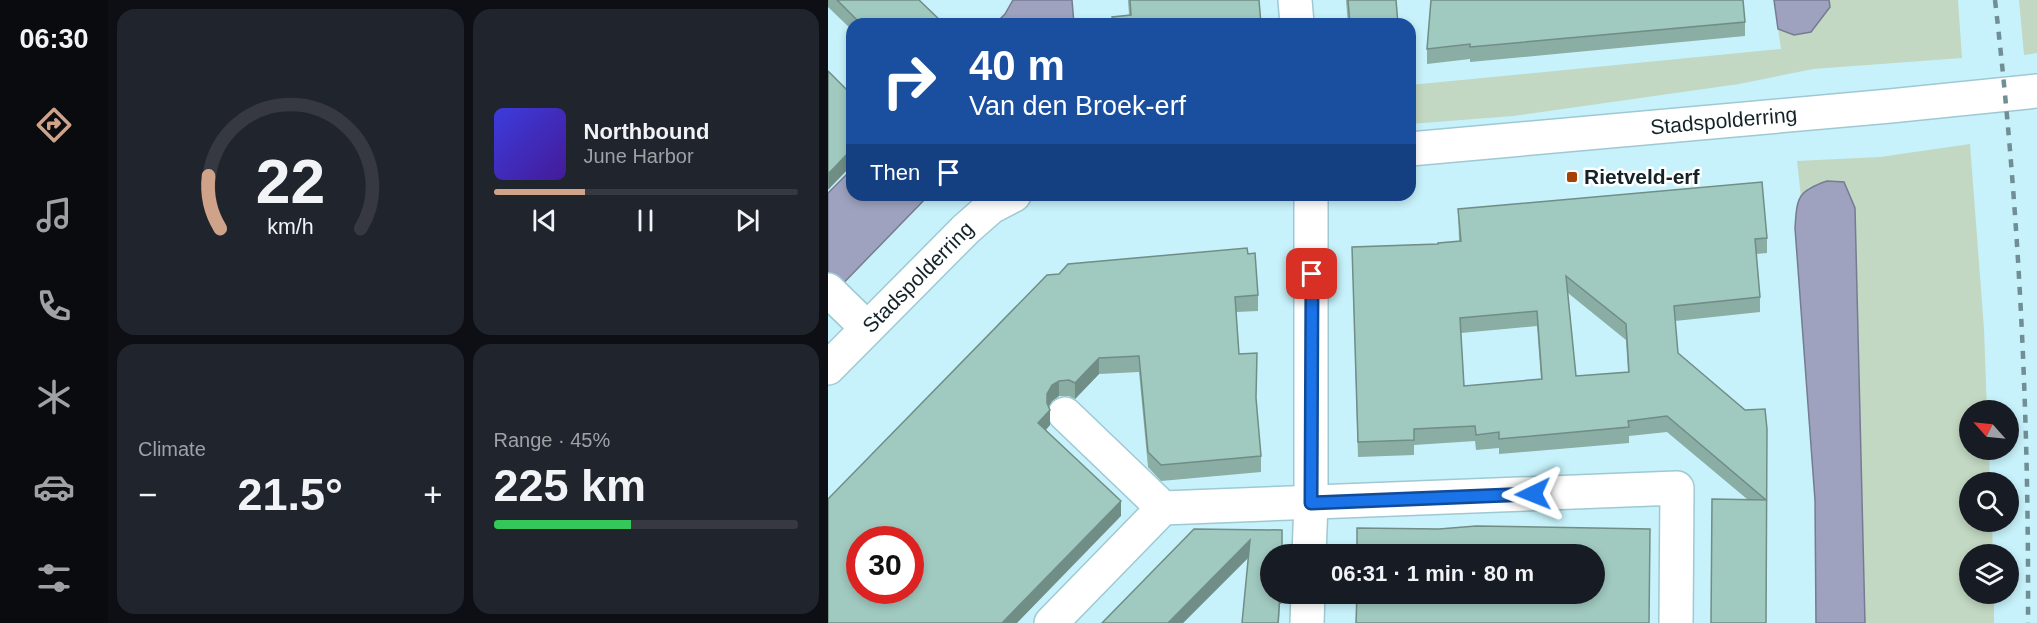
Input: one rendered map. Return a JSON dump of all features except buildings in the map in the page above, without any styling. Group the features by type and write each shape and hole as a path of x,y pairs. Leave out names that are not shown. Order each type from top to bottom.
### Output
{"street":[{"path":"1295,0 1296,18"},
{"name":"Stadspolderring","path":"1416,147 1855,110 2037,91"},
{"name":"Stadspolderring","path":"828,368 966,229 991,207 1002,201"},
{"path":"1309,544 1311,201"},
{"path":"835,297 867,328"},
{"path":"1065,414 1163,508"},
{"path":"1051,623 1163,508 1677,488 1676,623"},
{"path":"1307,623 1308,604"}],"green space":[{"path":"1829,0 1958,0 1962,58 1813,69 1739,84 1513,116 1416,124 1416,84 1781,49 1778,29 1794,35 1830,7"},
{"path":"2019,0 2037,0 2037,53 2024,55"},
{"path":"1970,144 1984,329 1987,400 1959,400 1959,460 1989,460 1990,472 1959,472 1959,532 1992,532 1993,544 1959,544 1959,604 1994,604 1994,623 1865,623 1855,208 1827,181 1809,187 1801,197 1797,161 1880,157"}],"water":[{"path":"1013,0 1072,0 1074,18 1001,18"},
{"path":"1774,0 1829,0 1830,7 1811,32 1794,35 1778,29"},
{"path":"846,175 846,201 923,201 828,299 828,193"},
{"path":"1827,181 1844,182 1855,208 1865,623 1816,623 1815,500 1795,228 1800,197 1810,188"}],"railway":[{"path":"1995,0 2010,155 2021,311 2027,467 2028,623"}],"place":[{"name":"Rietveld-erf","path":"1572,177"}],"route":[{"path":"1312,274 1311,503 1533,494"}]}
